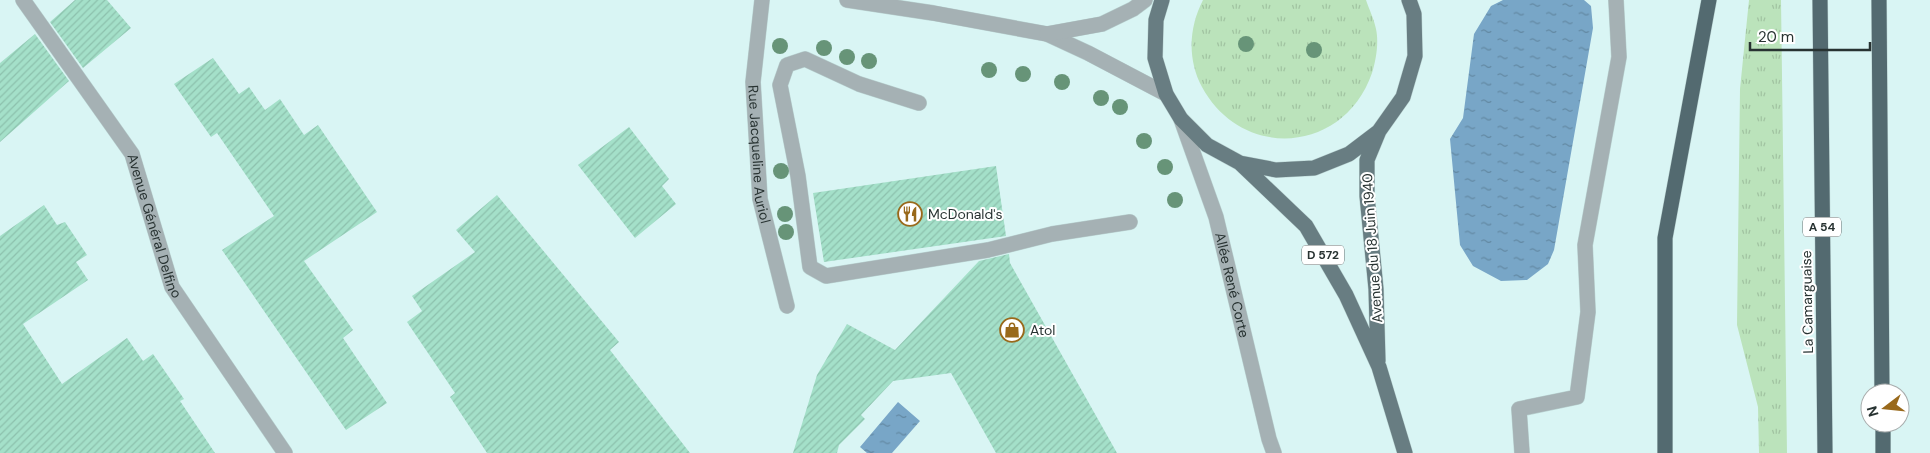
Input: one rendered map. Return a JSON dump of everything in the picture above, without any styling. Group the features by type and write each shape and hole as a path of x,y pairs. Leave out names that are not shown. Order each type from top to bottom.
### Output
{"highway":[{"path":"1665,453 1665,238 1709,0"},
{"name":"La Camarguaise","path":"1820,0 1825,453"},
{"path":"1879,0 1882,383"},
{"path":"1883,433 1884,453"}],"main road":[{"name":"Avenue du 18 Juin 1940","path":"1162,0 1156,20 1155,58 1166,94 1181,118 1207,145 1240,163 1306,226 1346,295 1379,367 1405,453"},
{"name":"Avenue du 18 Juin 1940","path":"1379,367 1376,289 1367,196 1367,160 1379,131 1403,97 1415,56 1414,14 1409,0"},
{"name":"Avenue du 18 Juin 1940","path":"1240,163 1276,170 1314,168 1349,154 1379,131"}],"street":[{"name":"Avenue Général Delfino","path":"23,0 132,154 172,287 285,453"},
{"name":"Rue Jacqueline Auriol","path":"762,0 753,82 760,200 787,306"},
{"path":"847,0 933,13 1047,34 1166,94"},
{"path":"1047,34 1102,24 1133,9 1145,0"},
{"path":"1522,453 1519,408 1577,397 1588,312 1585,245 1619,57 1616,0"},
{"path":"919,103 859,84 805,59 786,65 780,85 798,176 810,267 826,276 988,250 1052,234 1130,222"},
{"name":"Allée René Corte","path":"1181,118 1216,217 1269,439 1274,453"}],"green space":[{"path":"1203,0 1366,0 1375,25 1377,46 1372,73 1358,100 1339,120 1316,133 1292,138 1266,136 1242,127 1220,111 1202,87 1197,76 1192,54 1192,43 1195,21"},
{"path":"1749,0 1781,0 1787,453 1759,453 1758,407 1737,325 1740,89"}],"water":[{"path":"1503,0 1584,0 1591,6 1593,28 1554,250 1548,264 1527,280 1501,281 1473,266 1460,245 1450,139 1463,118 1474,34 1491,6"},
{"path":"898,402 920,421 892,453 867,453 860,447"}],"building":[{"path":"75,0 107,0 131,28 83,68 50,22"},
{"path":"35,34 69,81 0,142 0,63"},
{"path":"213,58 239,94 249,87 265,110 280,99 304,135 318,125 377,212 304,261 353,330 343,338 387,403 346,430 222,250 274,216 217,133 211,137 174,84"},
{"path":"629,127 669,179 662,186 676,204 635,238 578,165"},
{"name":"McDonald's","path":"996,166 1006,236 824,262 813,193"},
{"path":"497,195 619,342 610,350 690,453 487,453 450,397 455,393 407,322 422,311 412,296 475,252 456,230"},
{"path":"44,205 57,225 65,222 87,255 76,262 88,280 23,324 62,384 127,338 143,361 153,354 184,399 180,401 215,453 0,453 0,236"},
{"path":"1009,254 1010,263 1117,453 996,453 951,373 893,381 861,415 865,419 839,445 837,453 793,453 817,375 847,324 895,350 979,261"}],"place":[{"name":"McDonald's","path":"910,214"},
{"name":"Atol","path":"1012,330"}]}
